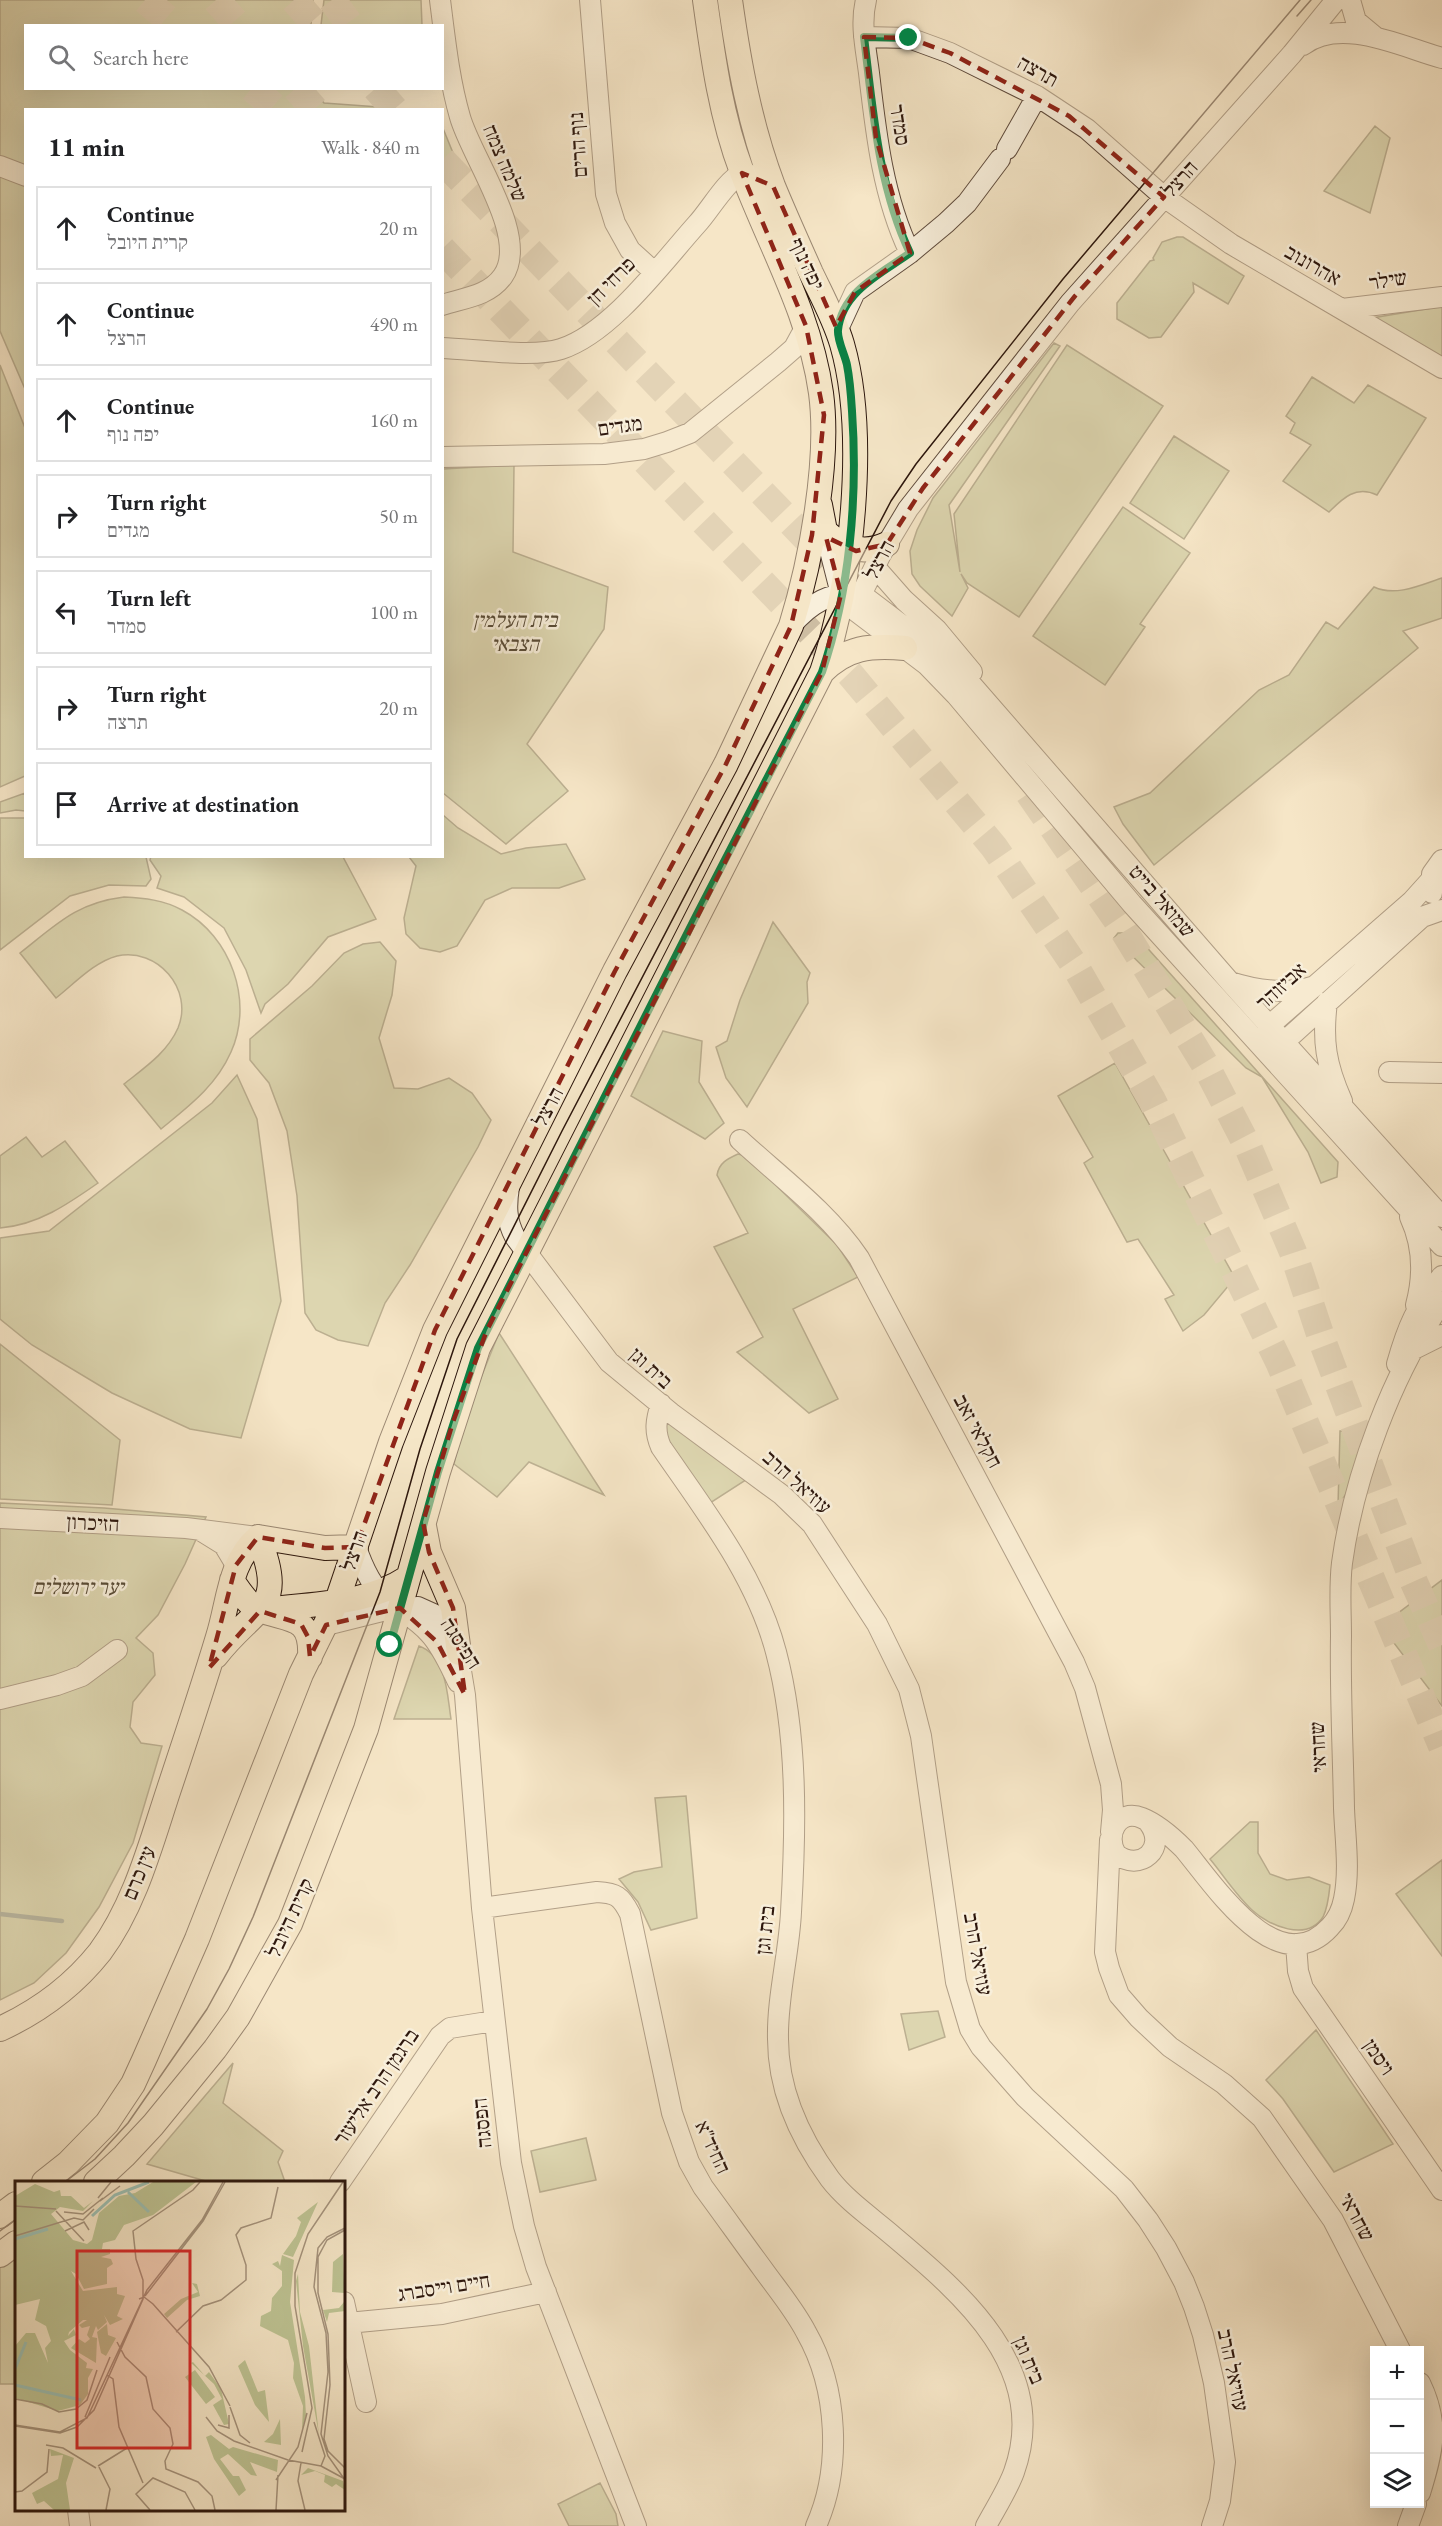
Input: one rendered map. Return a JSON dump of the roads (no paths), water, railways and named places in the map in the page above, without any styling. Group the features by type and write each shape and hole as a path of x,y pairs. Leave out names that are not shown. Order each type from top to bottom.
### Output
{"main road":[{"name":"יפה נוף","path":"705,0 714,65 732,141 742,173 807,326 824,415 824,450 818,491 806,566 791,626"},
{"name":"יפה נוף","path":"730,0 749,109 773,186 837,331 847,364 852,407 854,462 852,513 862,555 852,599 833,637 822,672"},
{"path":"818,491 825,531 862,555 887,544"},
{"name":"הרצל","path":"337,1601 391,1442 423,1357 444,1310 615,971 726,764 791,626"},
{"path":"400,1608 423,1522 478,1348 822,672 848,652 881,647 905,648"},
{"path":"423,1522 429,1552 453,1608 459,1653"},
{"path":"258,1537 267,1559 270,1584 268,1597 260,1611"},
{"name":"הזיכרון","path":"258,1537 326,1548 356,1547"},
{"name":"עין כרם","path":"0,2029 32,2014 63,1990 100,1951 117,1923 146,1860 209,1668 234,1573 245,1550 258,1537"},
{"path":"234,1573 243,1596 260,1611 286,1616 301,1624 308,1637 310,1657"},
{"path":"260,1611 380,1593 407,1578"},
{"path":"45,2181 68,2163 95,2136 133,2084 191,1954 310,1657 337,1601"},
{"name":"קרית היובל","path":"97,2181 124,2156 187,2085 238,2017 276,1952 310,1875 366,1729 400,1608"},
{"name":"עין כרם","path":"209,1668 222,1649 260,1611"},
{"path":"0,2216 15,2205"},
{"path":"0,2255 15,2244"}],"street":[{"name":"שלמה צמח","path":"440,0 443,24"},
{"name":"נוף הרים","path":"590,0 606,194 615,223 630,250 654,272"},
{"name":"סמדר","path":"866,0 863,21 864,37 876,138 898,225 910,253"},
{"path":"1350,0 1353,14 1362,27 1378,39 1390,43"},
{"name":"הרצל","path":"887,544 923,488 1070,303 1292,54 1328,5"},
{"name":"שלמה צמח","path":"444,29 452,86 461,120 496,197 510,249 504,275 496,283 480,295 444,304"},
{"path":"1292,54 1318,36 1330,32 1354,33 1442,58"},
{"name":"תרצה","path":"864,37 909,38 950,53 1087,129 1164,197"},
{"path":"837,331 855,292 910,253 967,202 1004,154 1034,101"},
{"path":"0,166 24,175"},
{"path":"1189,170 1185,190 1194,219"},
{"name":"פרחי חן","path":"444,348 539,353 560,349 579,340 614,315 710,210 732,180 742,173"},
{"path":"742,173 762,178 773,186"},
{"name":"אהרונוב","path":"1164,197 1231,244 1442,368"},
{"path":"816,283 834,294 855,292"},
{"name":"שילר","path":"1342,309 1442,297"},
{"name":"מגדים","path":"444,457 604,454 644,449 690,433 794,348 807,326"},
{"path":"778,362 798,361 818,375"},
{"path":"791,626 812,604 852,599 825,531"},
{"path":"862,555 956,651 1019,738"},
{"name":"הרצל","path":"852,599 862,555"},
{"name":"שמואל בייט","path":"852,599 927,665 956,695 1132,904 1406,1209 1442,1246"},
{"name":"שמואל בייט","path":"852,599 936,651 971,684 1230,982 1442,1217"},
{"name":"אביזוהר","path":"1262,1047 1269,1026 1412,901 1430,881 1435,867 1442,860"},
{"name":"אביזוהר","path":"1262,1047 1284,1042 1422,916 1442,908 1433,895 1430,881"},
{"path":"1230,982 1253,989 1277,992 1317,985"},
{"path":"1327,1002 1324,1032 1325,1054 1336,1087 1352,1119"},
{"path":"1389,1072 1442,1072"},
{"name":"חקלאי זאב","path":"740,1140 813,1207 859,1258 1074,1662 1093,1714 1111,1784"},
{"name":"בית וגן","path":"512,1176 507,1197 508,1220 515,1237 528,1247 573,1315 609,1362 660,1404 656,1435 661,1447 738,1560 776,1651 782,1679 792,1772 794,1850 791,1917 777,2037 779,2067 786,2093 806,2142 832,2182 958,2293 989,2329 1014,2378 1020,2401 1022,2426 1019,2450 1014,2471 986,2526"},
{"path":"1406,1209 1418,1237 1422,1265 1413,1315"},
{"name":"שחראי","path":"1385,1410 1405,1332 1413,1315 1442,1276"},
{"name":"שחראי","path":"1296,1944 1309,1942 1331,1926 1340,1914 1344,1899 1346,1874 1340,1708 1342,1566 1352,1510 1362,1471 1385,1410 1414,1349 1442,1302"},
{"path":"1414,1349 1442,1335"},
{"name":"עוזיאל הרב","path":"660,1404 782,1495 812,1524 877,1624 896,1660 909,1689 921,1736 956,1982 970,2029 988,2056 1025,2097 1124,2189 1166,2248 1194,2307 1214,2384 1225,2462 1220,2501 1212,2526"},
{"name":"הזיכרון","path":"0,1518 186,1528 258,1537"},
{"name":"הזיכרון","path":"186,1528 204,1532 219,1540 229,1551 234,1573"},
{"name":"הפיסגה","path":"356,1547 367,1573 380,1593 437,1642 465,1695"},
{"name":"הפיסגה","path":"326,1625 418,1606 438,1616 452,1634 459,1653 465,1695"},
{"path":"0,1699 57,1685 82,1676 117,1650"},
{"name":"הפסגה","path":"465,1695 482,1908 516,2193 524,2226 546,2292 636,2526"},
{"path":"1111,1784 1119,1797 1154,1830 1155,1845 1143,1859"},
{"name":"שחראי","path":"1111,1784 1113,1810 1106,1952 1119,1995 1170,2047 1224,2084 1262,2118 1334,2220 1398,2346"},
{"path":"1206,1875 1172,1856 1156,1854 1143,1859 1122,1859 1116,1854 1110,1836 1117,1822 1123,1818 1135,1816 1146,1821 1179,1844 1255,1930 1283,1942 1296,1944"},
{"name":"שחראי","path":"1106,1930 1115,1887 1128,1868 1143,1859"},
{"name":"החיד\"א","path":"482,1908 597,1892 613,1893 625,1903 630,1914 672,2113 689,2162 703,2187 807,2333 826,2382 832,2429 832,2475 824,2507 816,2526"},
{"name":"ויסמן","path":"1296,1944 1298,1971 1303,1988 1442,2190"},
{"name":"ברגמן הרב אליעזר","path":"341,2181 440,2036 450,2028 495,2021"},
{"name":"חיים וייסברג","path":"348,2323 442,2314 546,2292"},
{"path":"345,2307 366,2402"},
{"path":"1424,2395 1434,2423 1424,2473"},
{"path":"1408,2526 1415,2508"},
{"path":"78,2511 80,2526"}],"waterway":[{"path":"0,1914 62,1921"}],"tunnel":[{"path":"145,0 174,24"},
{"path":"216,0 237,24"},
{"path":"294,0 315,24"},
{"path":"332,0 350,24"},
{"path":"254,90 276,108"},
{"path":"298,90 313,108"},
{"path":"378,90 393,108"},
{"path":"444,162 828,561"},
{"path":"444,251 850,674 994,847 1075,966 1152,1100 1280,1364 1442,1746"},
{"path":"1029,793 1121,926 1207,1068 1248,1147 1293,1252 1323,1343 1413,1580 1442,1645"}],"tram line":[{"path":"66,2181 95,2159 128,2123 207,2009 229,1969 253,1917 380,1592 420,1449 457,1339 562,1131 891,501 916,464 1063,279 1300,0"},
{"path":"1297,16 1311,0"},
{"path":"0,2231 15,2220"}],"park label":[{"name":"בית העלמין הצבאי","path":"515,632"},
{"name":"יער ירושלים","path":"78,1587"}]}
